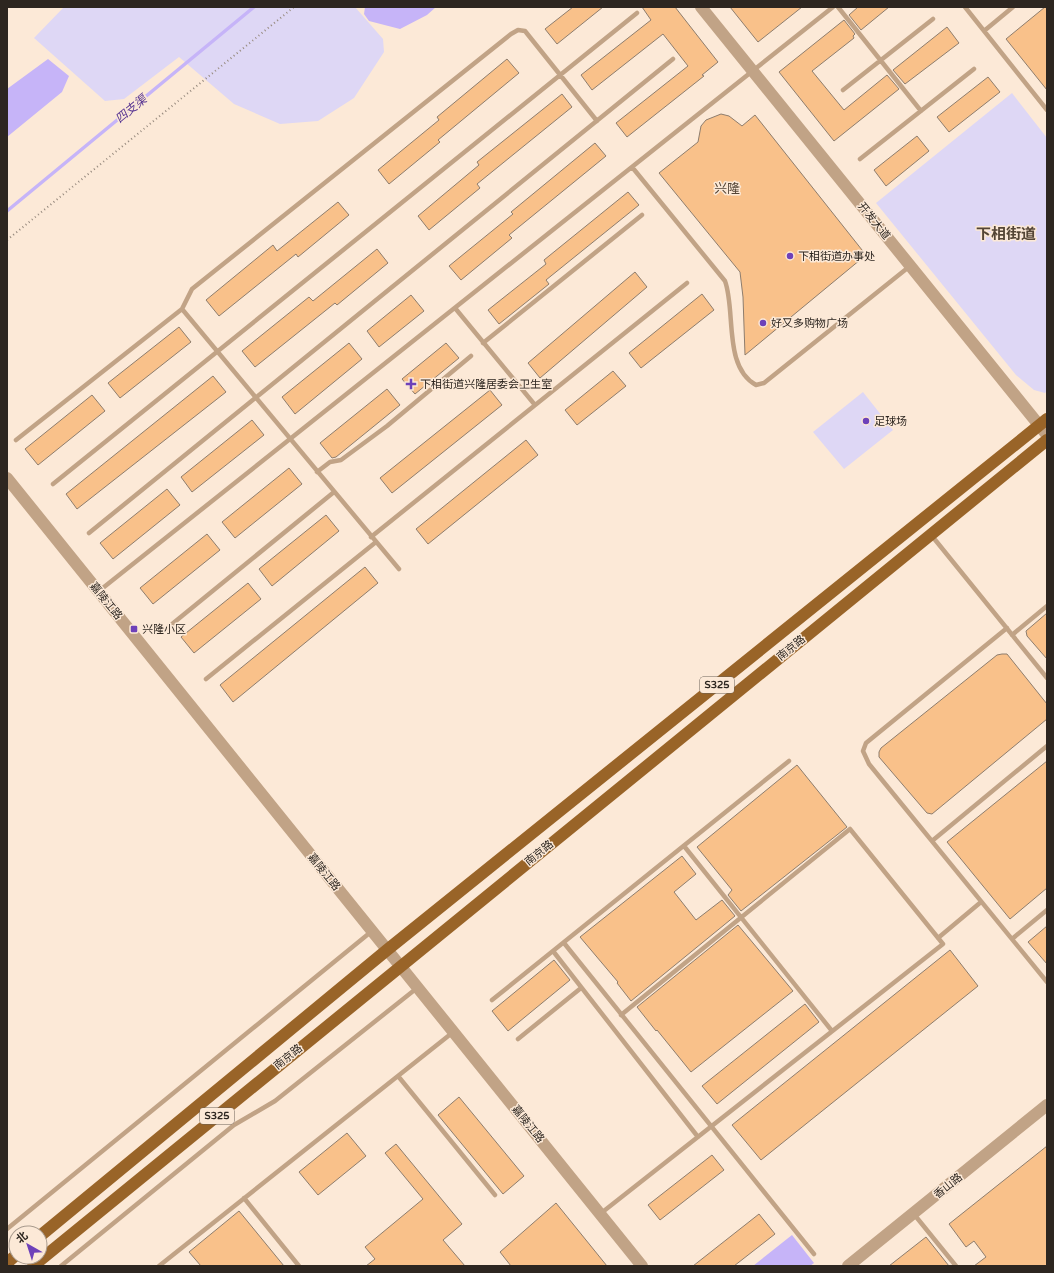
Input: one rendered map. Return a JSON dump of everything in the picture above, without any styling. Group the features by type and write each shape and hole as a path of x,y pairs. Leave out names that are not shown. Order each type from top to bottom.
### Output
{"main road":[{"name":"南京路","path":"48,1229 387,950 1043,423"},
{"name":"南京路","path":"33,1266 1047,440"}],"street":[{"name":"开发大道","path":"701,7 910,266 1043,423 1047,435"},
{"name":"嘉陵江路","path":"7,478 642,1266"},
{"name":"香山路","path":"848,1266 1047,1105"}],"lane":[{"path":"99,591 833,7"},
{"path":"838,7 921,111"},
{"path":"964,7 1047,110"},
{"path":"984,31 1013,7"},
{"path":"53,484 637,13"},
{"path":"843,90 933,19"},
{"path":"16,440 182,310 192,289 511,34 518,30 524,31 597,121"},
{"path":"89,533 673,60"},
{"path":"860,159 974,69"},
{"path":"632,167 725,281 729,292 731,339 740,367 748,381 756,385 764,383 910,266"},
{"path":"483,343 642,215"},
{"path":"371,537 687,283"},
{"path":"455,308 535,405"},
{"path":"182,310 399,569"},
{"path":"317,472 330,462 341,460 387,426 471,356"},
{"path":"166,629 334,492"},
{"path":"931,534 1047,678"},
{"path":"206,678 376,542"},
{"path":"1012,635 1047,606"},
{"path":"1007,628 866,743 863,751 868,764 1047,982"},
{"path":"932,841 1047,746"},
{"path":"492,1000 789,761"},
{"path":"600,1214 943,944 850,829 621,1015"},
{"path":"684,846 832,1031"},
{"path":"938,938 981,902"},
{"path":"1012,939 1047,910"},
{"path":"7,1229 372,931"},
{"path":"564,943 710,1127 814,1254"},
{"path":"553,951 698,1137"},
{"path":"61,1266 234,1125 275,1101 418,987"},
{"path":"518,1039 581,988"},
{"path":"159,1266 453,1032"},
{"path":"398,1076 495,1195"},
{"path":"244,1198 299,1266"},
{"path":"913,1213 956,1266"}],"path":[{"path":"7,240 294,7"}],"shaded area":[{"path":"64,7 355,7 383,39 384,52 354,98 318,121 280,124 234,104 179,57 124,99 105,101 34,38"},
{"path":"365,7 436,7 427,15 400,29 369,21 364,14"},
{"path":"48,59 69,76 62,92 7,137 7,89"},
{"path":"1012,93 1047,138 1047,391 1045,393 1034,390 1016,375 876,203"},
{"path":"863,392 893,430 844,469 813,432"},
{"path":"792,1235 814,1263 810,1266 753,1266"}],"building":[{"path":"573,7 603,7 557,44 545,29"},
{"path":"642,7 675,7 718,62 702,75 704,76 627,137 616,123 688,66 663,34 592,90 581,75 651,20"},
{"path":"730,7 802,7 758,42"},
{"path":"858,7 889,7 861,30 849,15"},
{"path":"1045,7 1047,7 1047,90 1006,39"},
{"path":"844,20 855,34 853,36 854,38 812,71 844,110 887,75 899,89 834,141 779,72"},
{"path":"947,27 959,43 905,84 893,70"},
{"path":"507,59 519,73 438,140 440,142 389,184 378,170 439,120 437,117"},
{"path":"988,77 1000,92 949,132 937,117"},
{"path":"562,94 572,107 477,184 480,188 429,230 418,216 479,165 477,162"},
{"path":"721,114 729,116 742,126 755,115 866,255 745,355 743,297 740,272 659,173 698,142 701,126 706,120"},
{"path":"917,136 929,151 886,186 874,170"},
{"path":"595,143 606,156 509,235 512,238 461,280 449,266 513,214 511,212"},
{"path":"628,192 639,205 546,280 549,284 499,324 488,310 546,264 544,260"},
{"path":"338,202 349,215 298,257 296,254 219,316 206,300 273,245 277,251"},
{"path":"377,249 388,263 337,305 335,303 255,367 242,351 309,297 313,301"},
{"path":"635,272 647,287 540,378 528,363"},
{"path":"702,294 714,310 641,368 629,353"},
{"path":"411,295 424,311 379,347 367,331"},
{"path":"179,327 191,342 120,398 108,383"},
{"path":"349,343 362,359 295,414 282,397"},
{"path":"446,343 459,358 415,394 402,379"},
{"path":"613,371 626,386 577,425 565,410"},
{"path":"213,376 226,392 77,509 66,494"},
{"path":"387,389 400,405 336,457 332,458 320,443"},
{"path":"490,390 502,405 392,493 380,478"},
{"path":"92,395 105,411 38,465 25,449"},
{"path":"252,420 264,435 192,492 181,477"},
{"path":"526,440 538,455 428,544 416,529"},
{"path":"289,468 302,484 235,538 222,522"},
{"path":"167,489 180,505 113,559 100,543"},
{"path":"326,515 339,531 272,586 259,569"},
{"path":"207,534 220,550 153,604 140,588"},
{"path":"365,567 378,583 233,702 220,685"},
{"path":"248,583 261,599 194,653 181,637"},
{"path":"1047,613 1047,659 1027,636 1026,631"},
{"path":"1007,654 1047,704 1047,719 932,814 927,813 879,757 879,752 881,748 997,655"},
{"path":"1047,761 1047,888 1010,919 947,842"},
{"path":"797,765 847,827 741,911 728,895 732,890 697,847"},
{"path":"682,856 696,874 674,892 696,920 722,900 735,916 631,1001 617,983 618,982 580,937"},
{"path":"738,925 793,991 691,1072 637,1007"},
{"path":"1047,926 1047,964 1028,942"},
{"path":"950,950 978,986 761,1160 732,1125"},
{"path":"554,960 570,980 508,1031 492,1011"},
{"path":"805,1004 819,1022 717,1104 702,1086"},
{"path":"459,1097 524,1176 503,1194 438,1115"},
{"path":"347,1133 366,1156 318,1195 299,1172"},
{"path":"396,1144 462,1224 443,1240 465,1266 366,1266 375,1259 365,1247 423,1199 385,1153"},
{"path":"1047,1146 1047,1266 974,1266 986,1257 974,1241 966,1247 949,1224"},
{"path":"712,1155 724,1170 660,1220 648,1205"},
{"path":"556,1203 607,1266 511,1266 500,1252"},
{"path":"239,1211 284,1266 201,1266 189,1252"},
{"path":"759,1214 775,1234 734,1266 693,1266"},
{"path":"926,1237 949,1266 889,1266"}],"waterway":[{"name":"四支渠","path":"7,211 254,7"}],"place":[{"name":"下相街道办事处","path":"790,256"},
{"name":"好又多购物广场","path":"763,323"},
{"name":"下相街道兴隆居委会卫生室","path":"411,384"},
{"name":"足球场","path":"866,421"},
{"name":"兴隆小区","path":"134,629"}],"district":[{"name":"兴隆","path":"727,189"},
{"name":"下相街道","path":"1006,234"}]}
